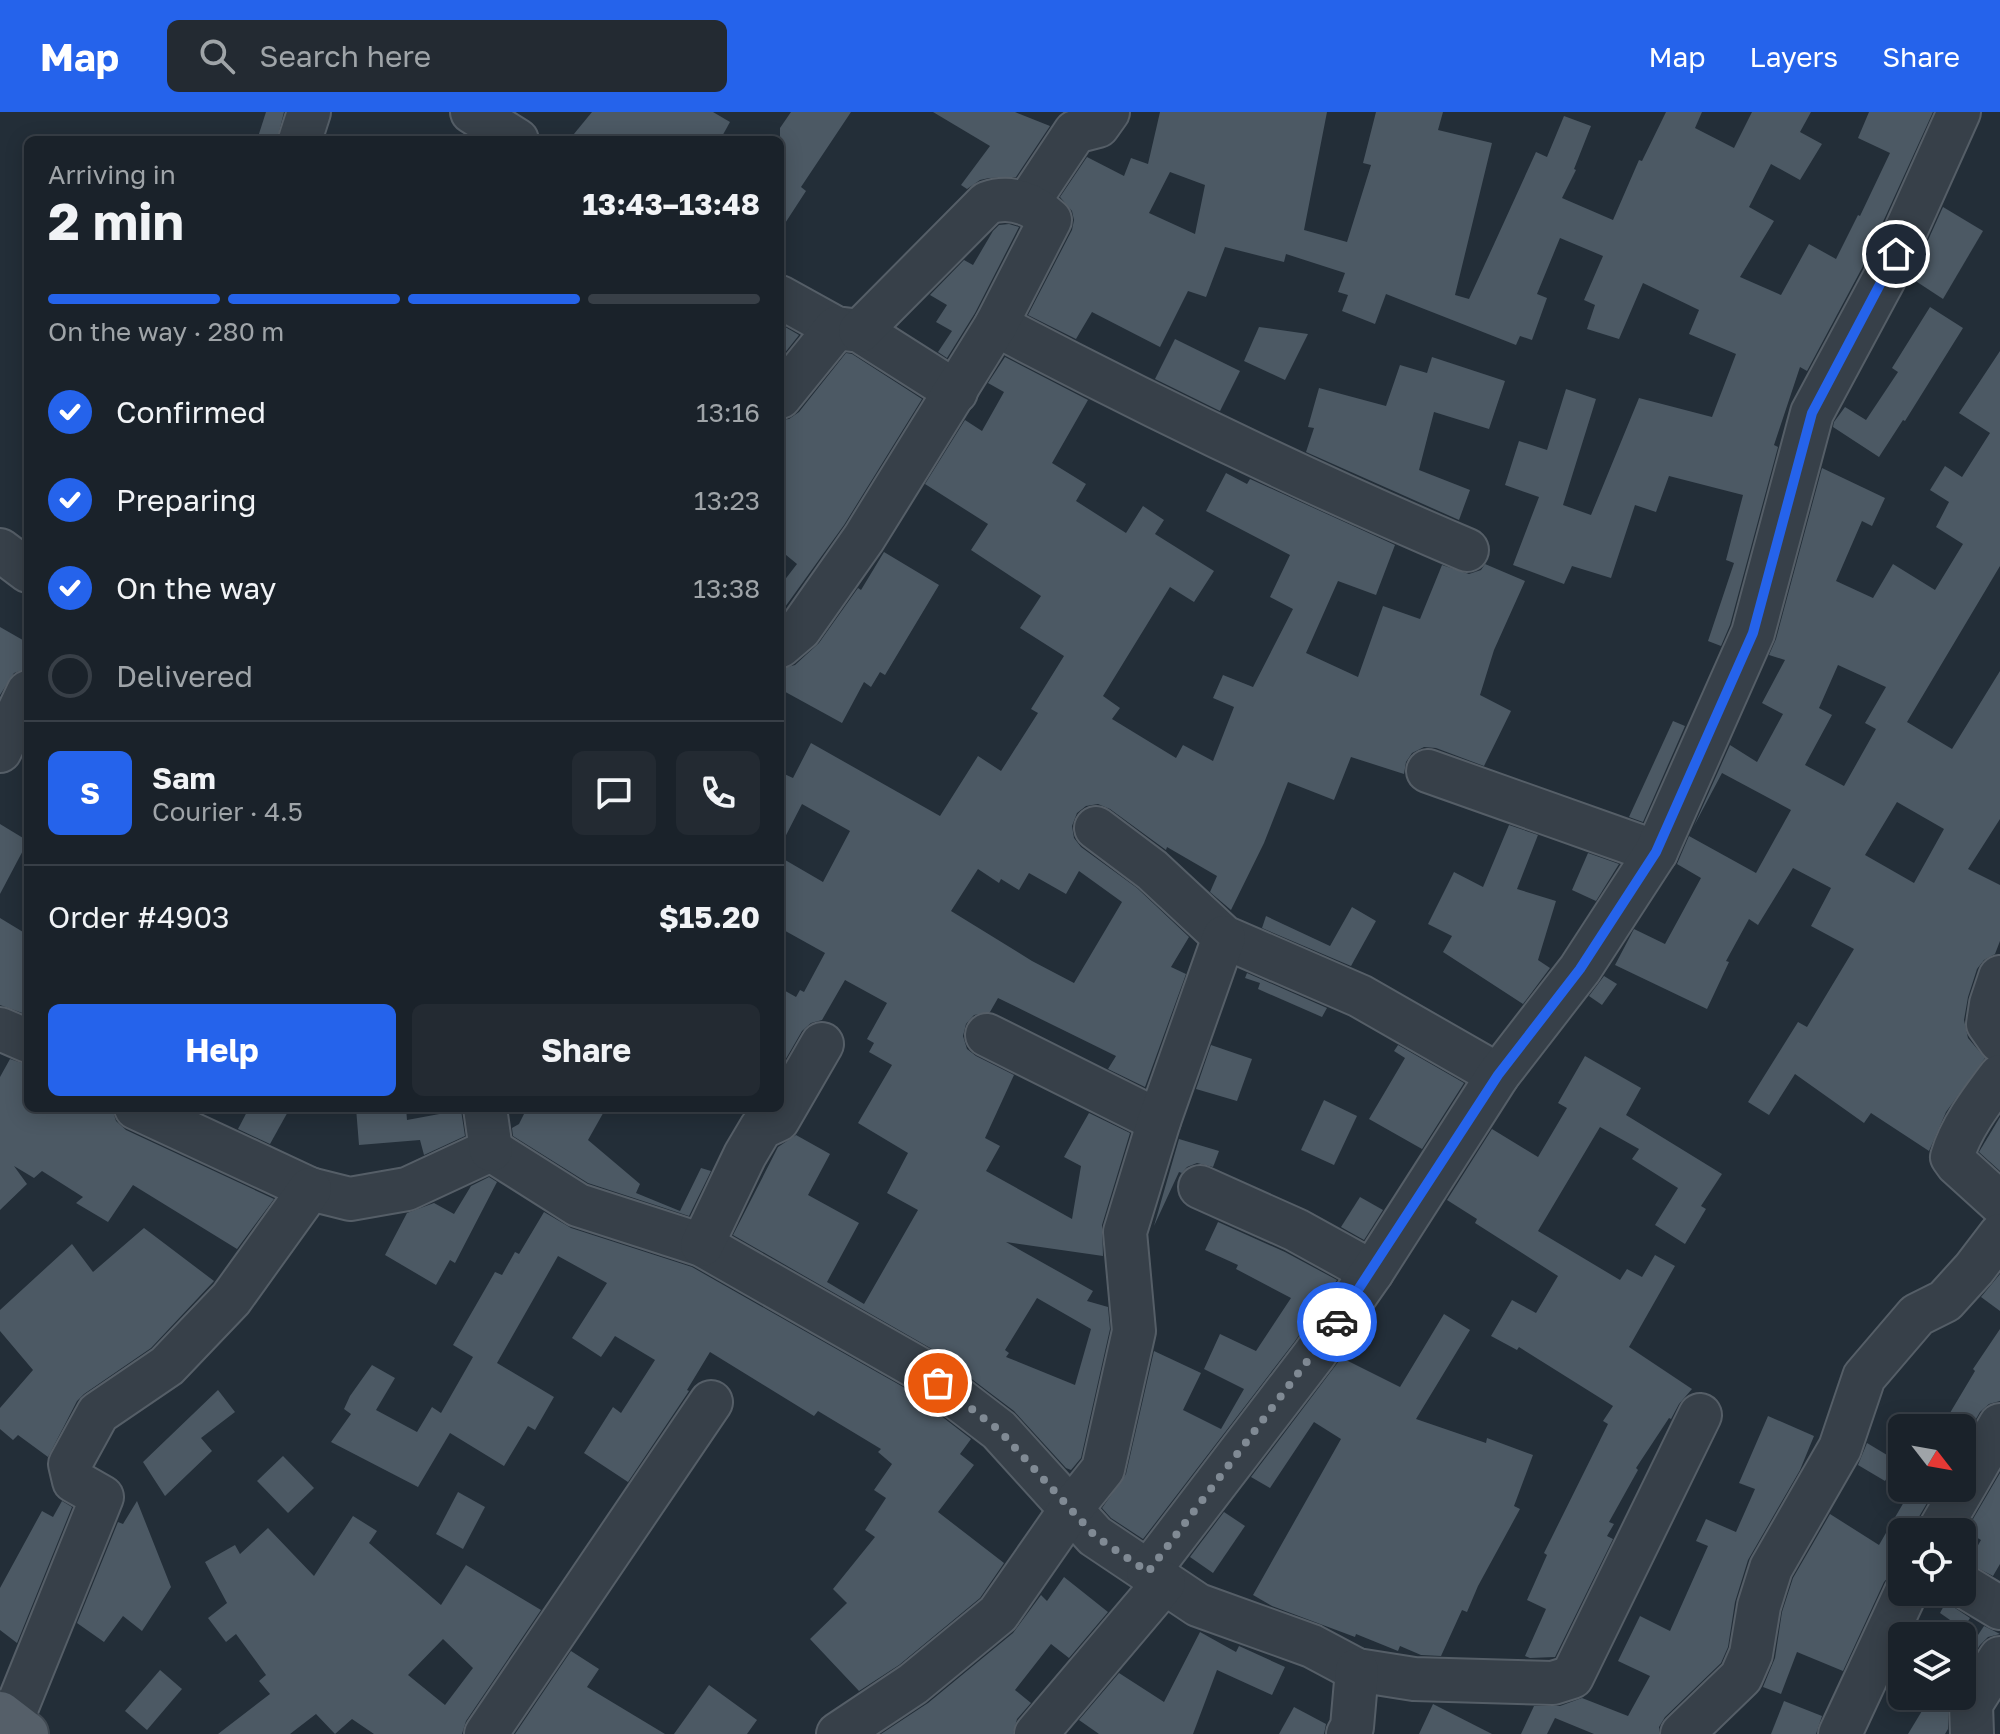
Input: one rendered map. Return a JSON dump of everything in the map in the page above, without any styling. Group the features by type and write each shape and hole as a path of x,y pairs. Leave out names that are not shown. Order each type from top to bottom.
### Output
{"street":[{"path":"301,136 309,112"},
{"path":"472,112 511,136"},
{"path":"1036,1734 1156,1577 1314,1355 1372,1272 1498,1075 1580,969 1656,852 1753,633 1812,413 1884,279 1959,112"},
{"path":"1027,204 1075,132 1095,117"},
{"path":"784,393 848,329 987,203 1003,197 1027,204 1050,220 996,325 956,392 864,538 800,629 784,643"},
{"path":"784,299 848,329 956,392"},
{"path":"996,325 1214,436 1467,550"},
{"path":"0,550 24,568"},
{"path":"0,751 24,700"},
{"path":"1428,771 1656,852"},
{"path":"1096,828 1152,870 1224,937 1360,996 1498,1075"},
{"path":"838,1734 913,1684 998,1614 1071,1509 1103,1469 1134,1331 1125,1232 1159,1121 1224,937"},
{"path":"2000,977 1988,1024 2000,1041"},
{"path":"0,1029 24,1039"},
{"path":"987,1035 1159,1121"},
{"path":"784,1110 822,1044"},
{"path":"2000,1076 1979,1104 1955,1145 1952,1157 2000,1203"},
{"path":"145,1112 310,1189 350,1199 407,1189 491,1150"},
{"path":"486,1112 491,1150 578,1205 702,1245 918,1368 999,1430 1095,1536 1198,1605 1312,1646 1357,1670 1414,1679 1553,1683 1572,1677 1700,1415"},
{"path":"702,1245 761,1128 778,1120 783,1112"},
{"path":"1200,1187 1296,1230 1372,1272"},
{"path":"12,1723 102,1497 74,1481 70,1464 84,1438 98,1413 167,1366 231,1299 310,1189"},
{"path":"1682,1734 1741,1677 1751,1654 1759,1606 1771,1568 1840,1448 1864,1377 1917,1315 1945,1301 2000,1235"},
{"path":"486,1734 711,1402"},
{"path":"1946,1518 2000,1425"},
{"path":"1976,1593 2000,1608"},
{"path":"1840,1734 1899,1606"},
{"path":"1972,1734 1971,1704 2000,1658"},
{"path":"1348,1734 1352,1727 1357,1670"}],"building":[{"path":"266,112 284,112 278,136 258,136"},
{"path":"592,112 713,112 730,122 722,136 572,136"},
{"path":"791,112 851,112 801,187 806,191 784,225 784,136 780,136 780,128"},
{"path":"933,112 1015,112 1050,126 1016,177 980,180 967,189 961,185 990,146"},
{"path":"1160,112 1327,112 1304,230 1347,242 1371,165 1363,163 1376,112 1443,112 1438,130 1492,143 1455,295 1469,299 1536,152 1547,157 1564,116 1591,126 1576,170 1562,198 1613,220 1639,160 1642,161 1666,112 1702,112 1695,128 1734,148 1752,112 1811,112 1800,132 1822,144 1800,180 1771,164 1749,207 1774,221 1740,277 1781,295 1809,244 1836,259 1860,216 1890,153 1858,138 1869,112 1933,112 1862,268 1807,371 1800,367 1774,445 1778,447 1730,625 1721,646 1708,641 1734,563 1726,560 1743,495 1669,476 1656,512 1635,505 1611,578 1572,566 1564,584 1513,565 1539,497 1505,485 1519,441 1547,450 1566,389 1596,399 1563,505 1591,515 1639,398 1712,417 1736,354 1689,334 1699,310 1643,283 1619,339 1587,329 1595,305 1584,300 1603,256 1560,238 1537,294 1547,298 1532,340 1520,336 1516,345 1386,294 1375,324 1342,311 1348,295 1338,292 1345,273 1286,254 1284,262 1225,247 1206,297 1188,291 1160,347 1092,312 1076,339 1028,315 1072,230 1072,211 1060,197 1087,157 1124,176 1131,158 1148,164","holes":["1170,172 1205,185 1195,234 1149,213"]},
{"path":"1943,207 1983,231 1943,299 1911,278"},
{"path":"999,225 1019,227 975,313 947,358 938,352 952,331 936,322 947,305 930,295 964,260 973,265 993,231"},
{"path":"1930,307 1963,328 1879,457 1833,427 1834,422 1845,407 1866,420 1898,372 1892,368"},
{"path":"784,326 799,335 784,354"},
{"path":"1259,327 1308,334 1285,380 1244,361"},
{"path":"1175,339 1240,371 1220,411 1155,379"},
{"path":"2000,351 2000,566 1907,722 1952,749 2000,671 2000,819 1968,869 2000,885 2000,941 1995,954 1984,960 1977,969 1964,1020 1968,1038 1985,1058 1946,1112 1929,1151 1871,1113 1864,1123 1795,1074 1769,1115 1748,1102 1798,1022 1807,1027 1854,949 1811,926 1831,888 1793,868 1758,925 1749,919 1726,961 1729,962 1707,1009 1615,965 1634,929 1665,944 1701,878 1677,864 1689,836 1756,873 1791,810 1722,773 1694,826 1730,745 1757,762 1783,714 1762,703 1785,660 1769,655 1822,468 1885,498 1872,526 1862,521 1836,581 1873,598 1893,564 1935,590 1963,544 1936,527 1949,502 1930,490 1945,466 1962,477 1990,433 1959,413","holes":["1838,665 1886,687 1865,723 1876,729 1844,786 1805,765 1832,715 1819,708","1897,802 1944,829 1914,883 1865,855"]},
{"path":"846,353 922,399 844,525 784,608 784,581 797,564 784,553 784,420 799,412"},
{"path":"1005,357 1088,400 1052,463 1086,484 1076,501 1126,533 1143,506 1164,520 1155,534 1214,571 1194,602 1170,587 1103,696 1120,708 1112,719 1176,758 1183,745 1213,761 1234,707 1213,698 1223,675 1253,687 1293,609 1270,597 1290,555 1206,511 1226,473 1247,484 1250,479 1395,545 1376,595 1338,581 1306,653 1358,677 1383,606 1420,619 1442,565 1469,574 1481,570 1485,564 1525,581 1494,650 1480,695 1511,711 1484,766 1436,748 1424,747 1412,753 1406,762 1404,774 1351,757 1334,800 1288,782 1264,843 1231,910 1210,892 1217,876 1167,847 1166,850 1110,809 1098,804 1086,806 1077,813 1072,826 1074,838 1081,847 1137,888 1189,937 1171,967 1186,974 1145,1087 1108,1069 1116,1056 998,998 990,1012 974,1015 966,1024 963,1036 967,1049 1014,1075 985,1138 1000,1146 986,1171 1072,1219 1081,1166 1064,1157 1089,1113 1130,1133 1102,1225 1103,1256 1006,1242 1093,1291 1087,1301 1108,1307 1110,1329 1081,1458 1071,1470 1014,1411 932,1349 733,1235 778,1147 796,1135 830,1154 808,1195 859,1223 827,1282 864,1304 918,1210 887,1193 908,1153 858,1123 892,1065 869,1052 874,1043 867,1039 887,1003 845,980 822,1020 811,1023 802,1031 784,1062 784,990 796,997 800,990 804,992 825,953 784,930 784,859 823,882 850,831 802,804 784,839 784,774 793,778 811,743 940,816 978,756 1001,771 1038,713 1031,709 1064,656 1020,628 1041,596 971,550 988,524 925,484 965,420 982,431 1004,392 988,383","holes":["978,869 999,883 1001,879 1019,890 1029,873 1066,894 1079,871 1122,902 1074,983 951,911","1037,1298 1091,1329 1075,1385 1006,1357 1009,1353 1005,1350"]},
{"path":"1432,357 1505,381 1489,429 1434,412 1419,470 1470,490 1459,520 1306,452 1314,428 1308,427 1319,388 1386,406 1400,365 1427,373"},
{"path":"884,552 939,585 885,675 880,672 871,687 864,682 842,723 784,691 784,668 795,665 819,643 858,588 861,590"},
{"path":"0,627 24,641 24,669 14,673 0,695"},
{"path":"1673,721 1685,726 1643,822 1629,817"},
{"path":"0,824 24,839 24,849 0,894"},
{"path":"1509,825 1538,835 1517,889 1556,901 1538,960 1550,968 1523,1004 1443,952 1452,936 1428,924 1454,872 1483,887"},
{"path":"1588,853 1619,864 1596,901 1572,890"},
{"path":"1352,907 1376,921 1351,966 1262,928 1266,916 1330,946"},
{"path":"0,918 24,933 24,1014 0,1005"},
{"path":"1247,973 1327,1008 1322,1017 1258,989 1260,983 1245,978"},
{"path":"1604,976 1617,984 1602,1005 1589,996"},
{"path":"1211,1045 1252,1059 1237,1101 1196,1089"},
{"path":"1398,1045 1464,1083 1422,1149 1369,1119 1405,1058 1394,1051"},
{"path":"1585,1056 1641,1088 1626,1115 1722,1174 1701,1206 1706,1209 1685,1244 1655,1225 1678,1188 1632,1159 1639,1149 1600,1127 1538,1231 1620,1280 1627,1269 1642,1277 1655,1255 1675,1266 1629,1347 1692,1389 1636,1468 1638,1470 1609,1522 1614,1524 1607,1536 1613,1539 1555,1657 1530,1658 1525,1656 1546,1609 1527,1600 1547,1555 1544,1553 1608,1424 1603,1421 1613,1406 1519,1347 1517,1350 1491,1336 1512,1300 1536,1313 1558,1276 1475,1223 1477,1219 1447,1200 1492,1129 1538,1157 1567,1108 1558,1103"},
{"path":"10,1059 24,1064 24,1112 113,1112 116,1121 126,1130 274,1199 237,1249 133,1185 108,1222 76,1203 83,1197 42,1171 34,1178 14,1166 27,1184 0,1210 0,1077"},
{"path":"1324,1100 1357,1116 1334,1165 1301,1150"},
{"path":"247,1112 288,1112 270,1144 238,1129"},
{"path":"356,1112 406,1112 407,1120 461,1112 465,1136 424,1155 420,1140 359,1145"},
{"path":"525,1112 604,1112 588,1140 640,1184 636,1193 680,1211 701,1168 711,1171 689,1216 588,1183 513,1136 512,1128 519,1124"},
{"path":"2000,1117 2000,1171 1979,1152"},
{"path":"1179,1139 1219,1151 1213,1167 1197,1163 1179,1172 1154,1226"},
{"path":"489,1177 497,1182 455,1263 450,1260 436,1285 385,1255 407,1213 434,1203 454,1214 471,1186"},
{"path":"1360,1197 1383,1210 1364,1240 1341,1227"},
{"path":"544,1212 571,1228 692,1267 905,1388 971,1439 960,1454 974,1465 938,1512 1004,1563 980,1598 899,1665 859,1691 810,1639 847,1603 833,1589 875,1537 865,1530 886,1498 874,1490 892,1464 878,1452 881,1449 818,1411 814,1416 710,1352 689,1391 628,1482 584,1453 613,1407 621,1413 655,1360 615,1336 601,1357 572,1338 607,1283 558,1256 497,1363 554,1397 535,1430 528,1426 504,1466 450,1433 418,1487 331,1442 351,1414 344,1409 350,1396 372,1365 395,1378 376,1410 417,1432 432,1407 441,1413 473,1357 453,1345 495,1272 502,1275 515,1252 519,1254"},
{"path":"1218,1222 1337,1280 1295,1341 1143,1539 1111,1518 1102,1508 1126,1474 1154,1351 1201,1373 1183,1410 1221,1429 1244,1389 1204,1369 1220,1334 1256,1351 1291,1298 1236,1269 1238,1265 1205,1250"},
{"path":"144,1228 214,1281 151,1348 77,1401 48,1457 18,1435 13,1440 0,1429 0,1408 33,1370 0,1331 0,1310 72,1244 93,1272"},
{"path":"2000,1274 2000,1311 1981,1297"},
{"path":"1444,1314 1470,1330 1416,1419 1486,1443 1487,1438 1533,1455 1514,1506 1520,1509 1467,1612 1462,1610 1441,1656 1421,1655 1400,1646 1398,1651 1272,1606 1253,1595 1341,1439 1314,1422 1270,1488 1251,1477 1345,1353 1350,1356 1346,1360 1400,1387"},
{"path":"2000,1329 2000,1401 1989,1404 1976,1419 1976,1414 1949,1414 1975,1371 1973,1369"},
{"path":"218,1390 235,1412 201,1438 212,1451 165,1496 143,1462"},
{"path":"1768,1416 1814,1436 1800,1470 1748,1560 1735,1602 1728,1647 1721,1663 1665,1717 1659,1734 1594,1734 1555,1718 1547,1734 1521,1734 1534,1706 1560,1706 1582,1698 1628,1716 1650,1676 1618,1661 1640,1616 1670,1631 1708,1546 1696,1541 1706,1519 1736,1532 1755,1489 1739,1483"},
{"path":"1867,1443 1888,1456 1888,1476 1885,1481 1858,1465"},
{"path":"283,1456 314,1488 288,1513 257,1481"},
{"path":"2000,1473 2000,1564 1993,1576 1976,1567 1976,1549 1981,1540 1976,1537 1974,1518"},
{"path":"458,1492 485,1507 463,1549 436,1534"},
{"path":"62,1501 72,1507 17,1643 0,1630 0,1588 42,1511 53,1517"},
{"path":"137,1501 171,1587 142,1631 123,1616 104,1642 77,1623 118,1522 123,1524"},
{"path":"1904,1502 1928,1502 1918,1518 1895,1518"},
{"path":"1224,1512 1245,1526 1213,1573 1190,1557"},
{"path":"1830,1514 1879,1545 1888,1529 1888,1578 1843,1671 1797,1652 1781,1694 1763,1687 1775,1658 1782,1612 1793,1578"},
{"path":"353,1516 377,1531 369,1543 441,1605 466,1565 541,1610 466,1721 462,1734 374,1734 352,1719 335,1734 316,1714 290,1734 218,1734 270,1694 259,1681 266,1675 236,1634 226,1642 208,1618 227,1603 205,1562 235,1545 240,1554 268,1528 314,1576","holes":["443,1639 473,1668 445,1705 408,1675"]},
{"path":"1064,1577 1108,1612 1069,1658 1051,1644 1015,1690 1031,1703 1017,1719 1013,1734 881,1734 928,1703 1013,1633 1041,1595 1047,1601"},
{"path":"1944,1606 1952,1606 1970,1618 1967,1622 1953,1622 1940,1613"},
{"path":"1984,1626 2000,1634 1988,1637 1976,1651 1976,1638"},
{"path":"1200,1632 1236,1652 1239,1646 1285,1667 1272,1695 1217,1670 1193,1734 1099,1734 1079,1720 1119,1673 1164,1702"},
{"path":"571,1651 599,1669 587,1687 665,1734 515,1734"},
{"path":"160,1670 182,1689 147,1730 125,1711"},
{"path":"709,1685 757,1720 747,1734 674,1734"},
{"path":"1784,1701 1822,1716 1816,1734 1771,1734"},
{"path":"1433,1704 1492,1734 1419,1734"},
{"path":"1294,1707 1326,1724 1324,1734 1279,1734"},
{"path":"1923,1710 1949,1710 1945,1734 1908,1734"}],"way so far":[{"path":"938,1383 999,1430 1095,1536 1148,1572 1337,1322"}],"route":[{"path":"1337,1322 1498,1075 1580,969 1656,852 1753,633 1812,413 1896,254"}]}
